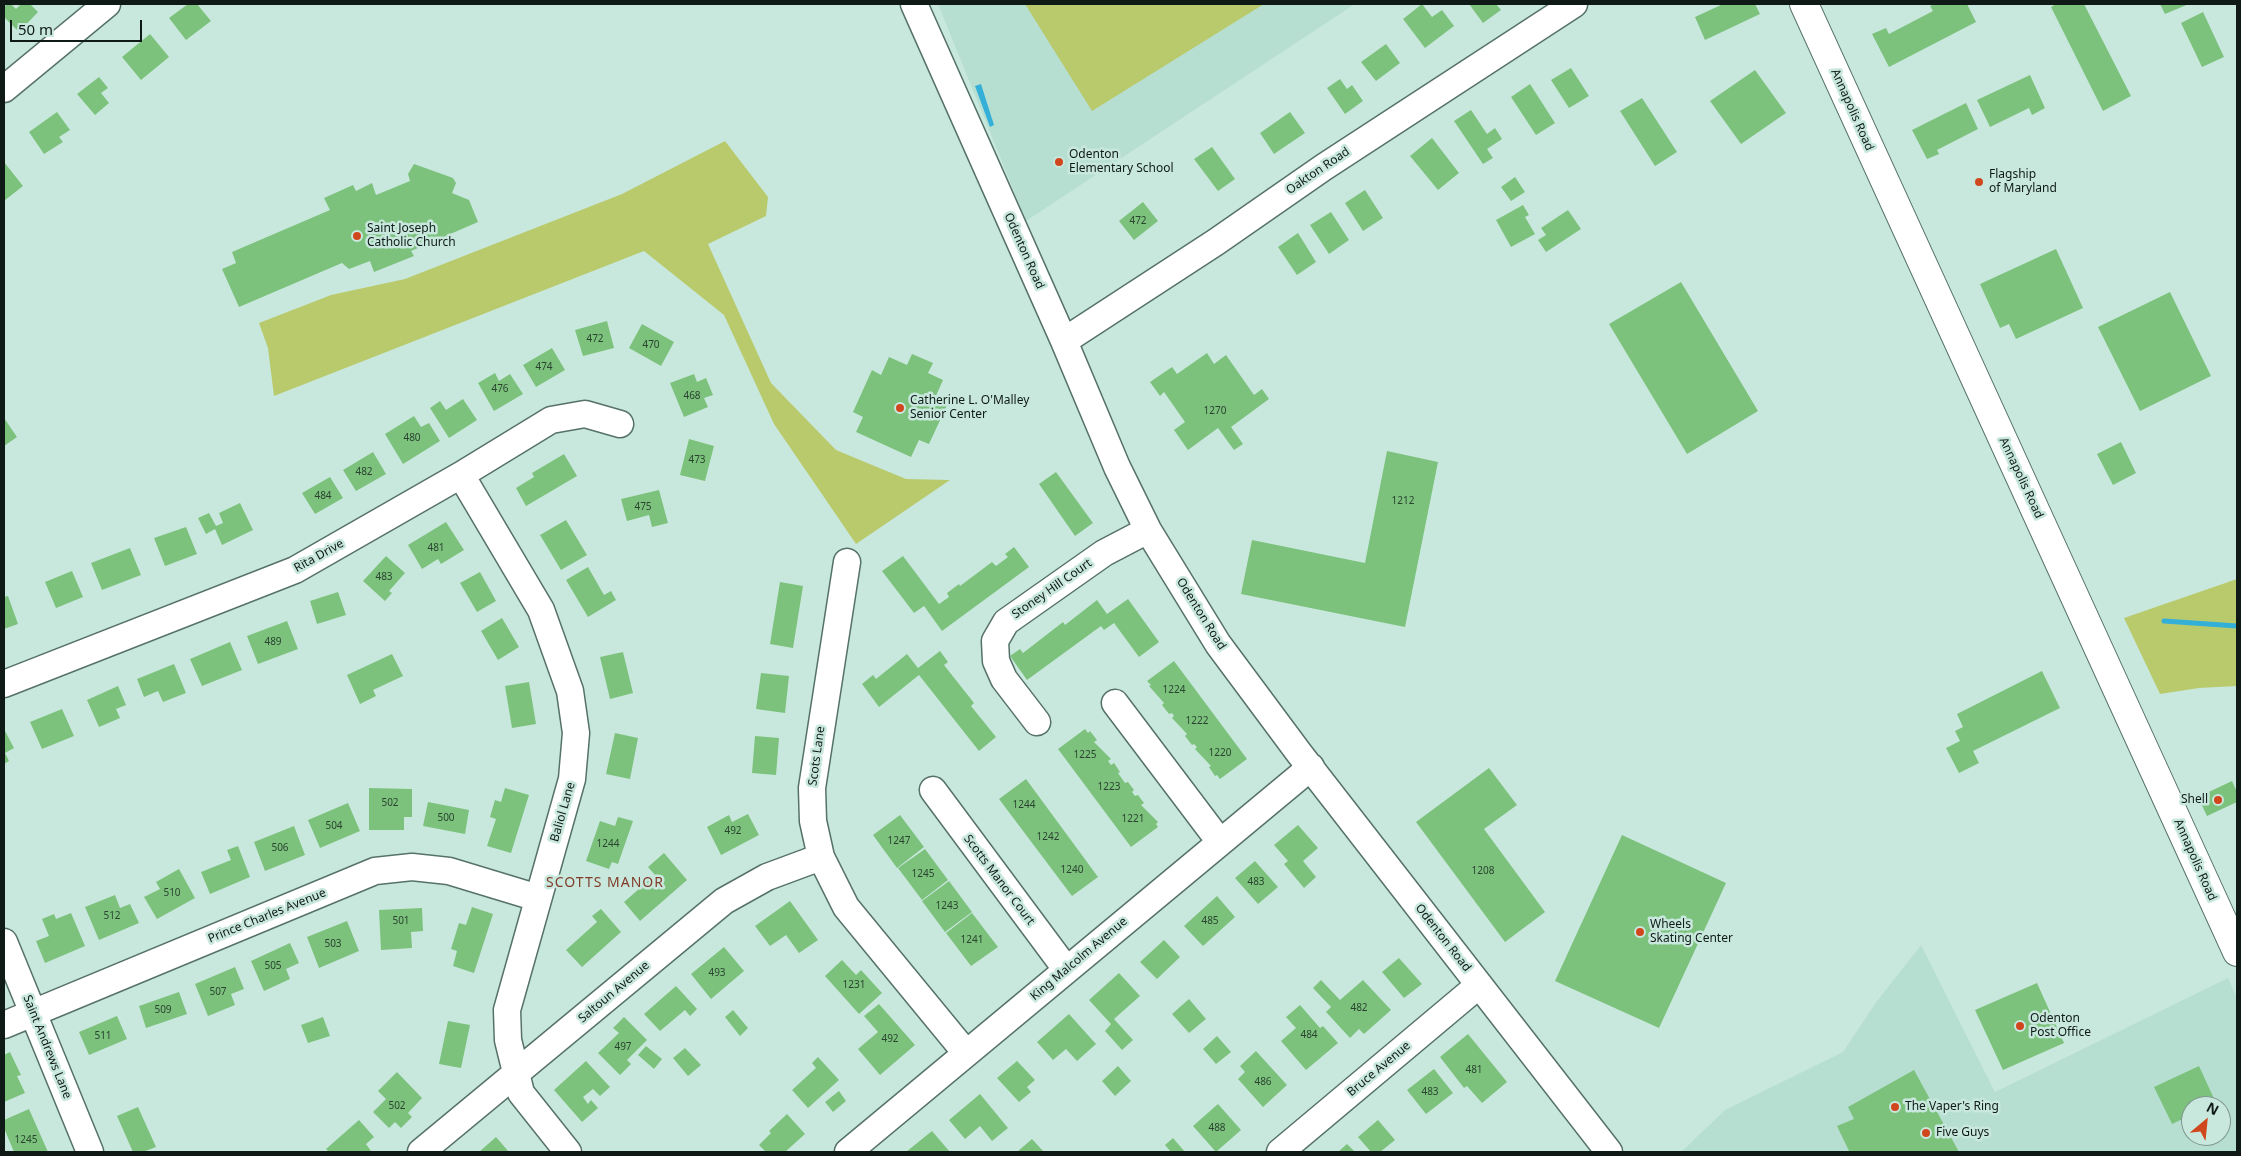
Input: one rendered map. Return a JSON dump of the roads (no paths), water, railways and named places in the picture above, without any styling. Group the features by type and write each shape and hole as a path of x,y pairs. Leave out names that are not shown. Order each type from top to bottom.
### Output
{"main road":[{"name":"Annapolis Road","path":"1804,4 2237,952"}],"street":[{"path":"4,89 107,4"},
{"name":"Odenton Road","path":"914,4 1064,341 1117,467 1148,530 1218,644 1609,1152"},
{"name":"Oakton Road","path":"1064,341 1216,242 1332,162 1574,4"},
{"name":"Rita Drive","path":"4,684 295,570 461,475 551,420 586,414 620,424"},
{"name":"Baliol Lane","path":"461,475 541,610 570,691 576,733 572,778 507,1010 508,1040 521,1093 568,1152"},
{"name":"Stoney Hill Court","path":"1037,722 1004,679 996,660 995,641 1006,622 1104,553 1148,530"},
{"name":"Scots Lane","path":"847,562 812,788 813,821 821,857 846,907 966,1053"},
{"path":"1115,703 1220,842"},
{"name":"King Malcolm Avenue","path":"848,1152 1311,767"},
{"name":"Scotts Manor Court","path":"933,790 1066,969"},
{"name":"Saltoun Avenue","path":"421,1152 724,901 767,878 821,857"},
{"name":"Prince Charles Avenue","path":"4,1025 375,872 412,867 449,871 538,898"},
{"name":"Saint Andrews Lane","path":"4,942 90,1152"},
{"name":"Bruce Avenue","path":"1280,1152 1479,985"}],"water":[{"path":"981,84 994,125 990,127 975,86"}],"waterway":[{"path":"2164,621 2237,626"}],"place":[{"name":"Odenton Elementary School","path":"1059,162"},
{"name":"Flagship of Maryland","path":"1979,182"},
{"name":"Saint Joseph Catholic Church","path":"357,236"},
{"name":"Catherine L. O'Malley Senior Center","path":"900,408"},
{"name":"Shell","path":"2218,800"},
{"name":"Wheels Skating Center","path":"1640,932"},
{"name":"Odenton Post Office","path":"2020,1026"},
{"name":"The Vaper's Ring","path":"1895,1107"},
{"name":"Five Guys","path":"1926,1133"}],"district":[{"name":"SCOTTS MANOR","path":"605,883"}]}
